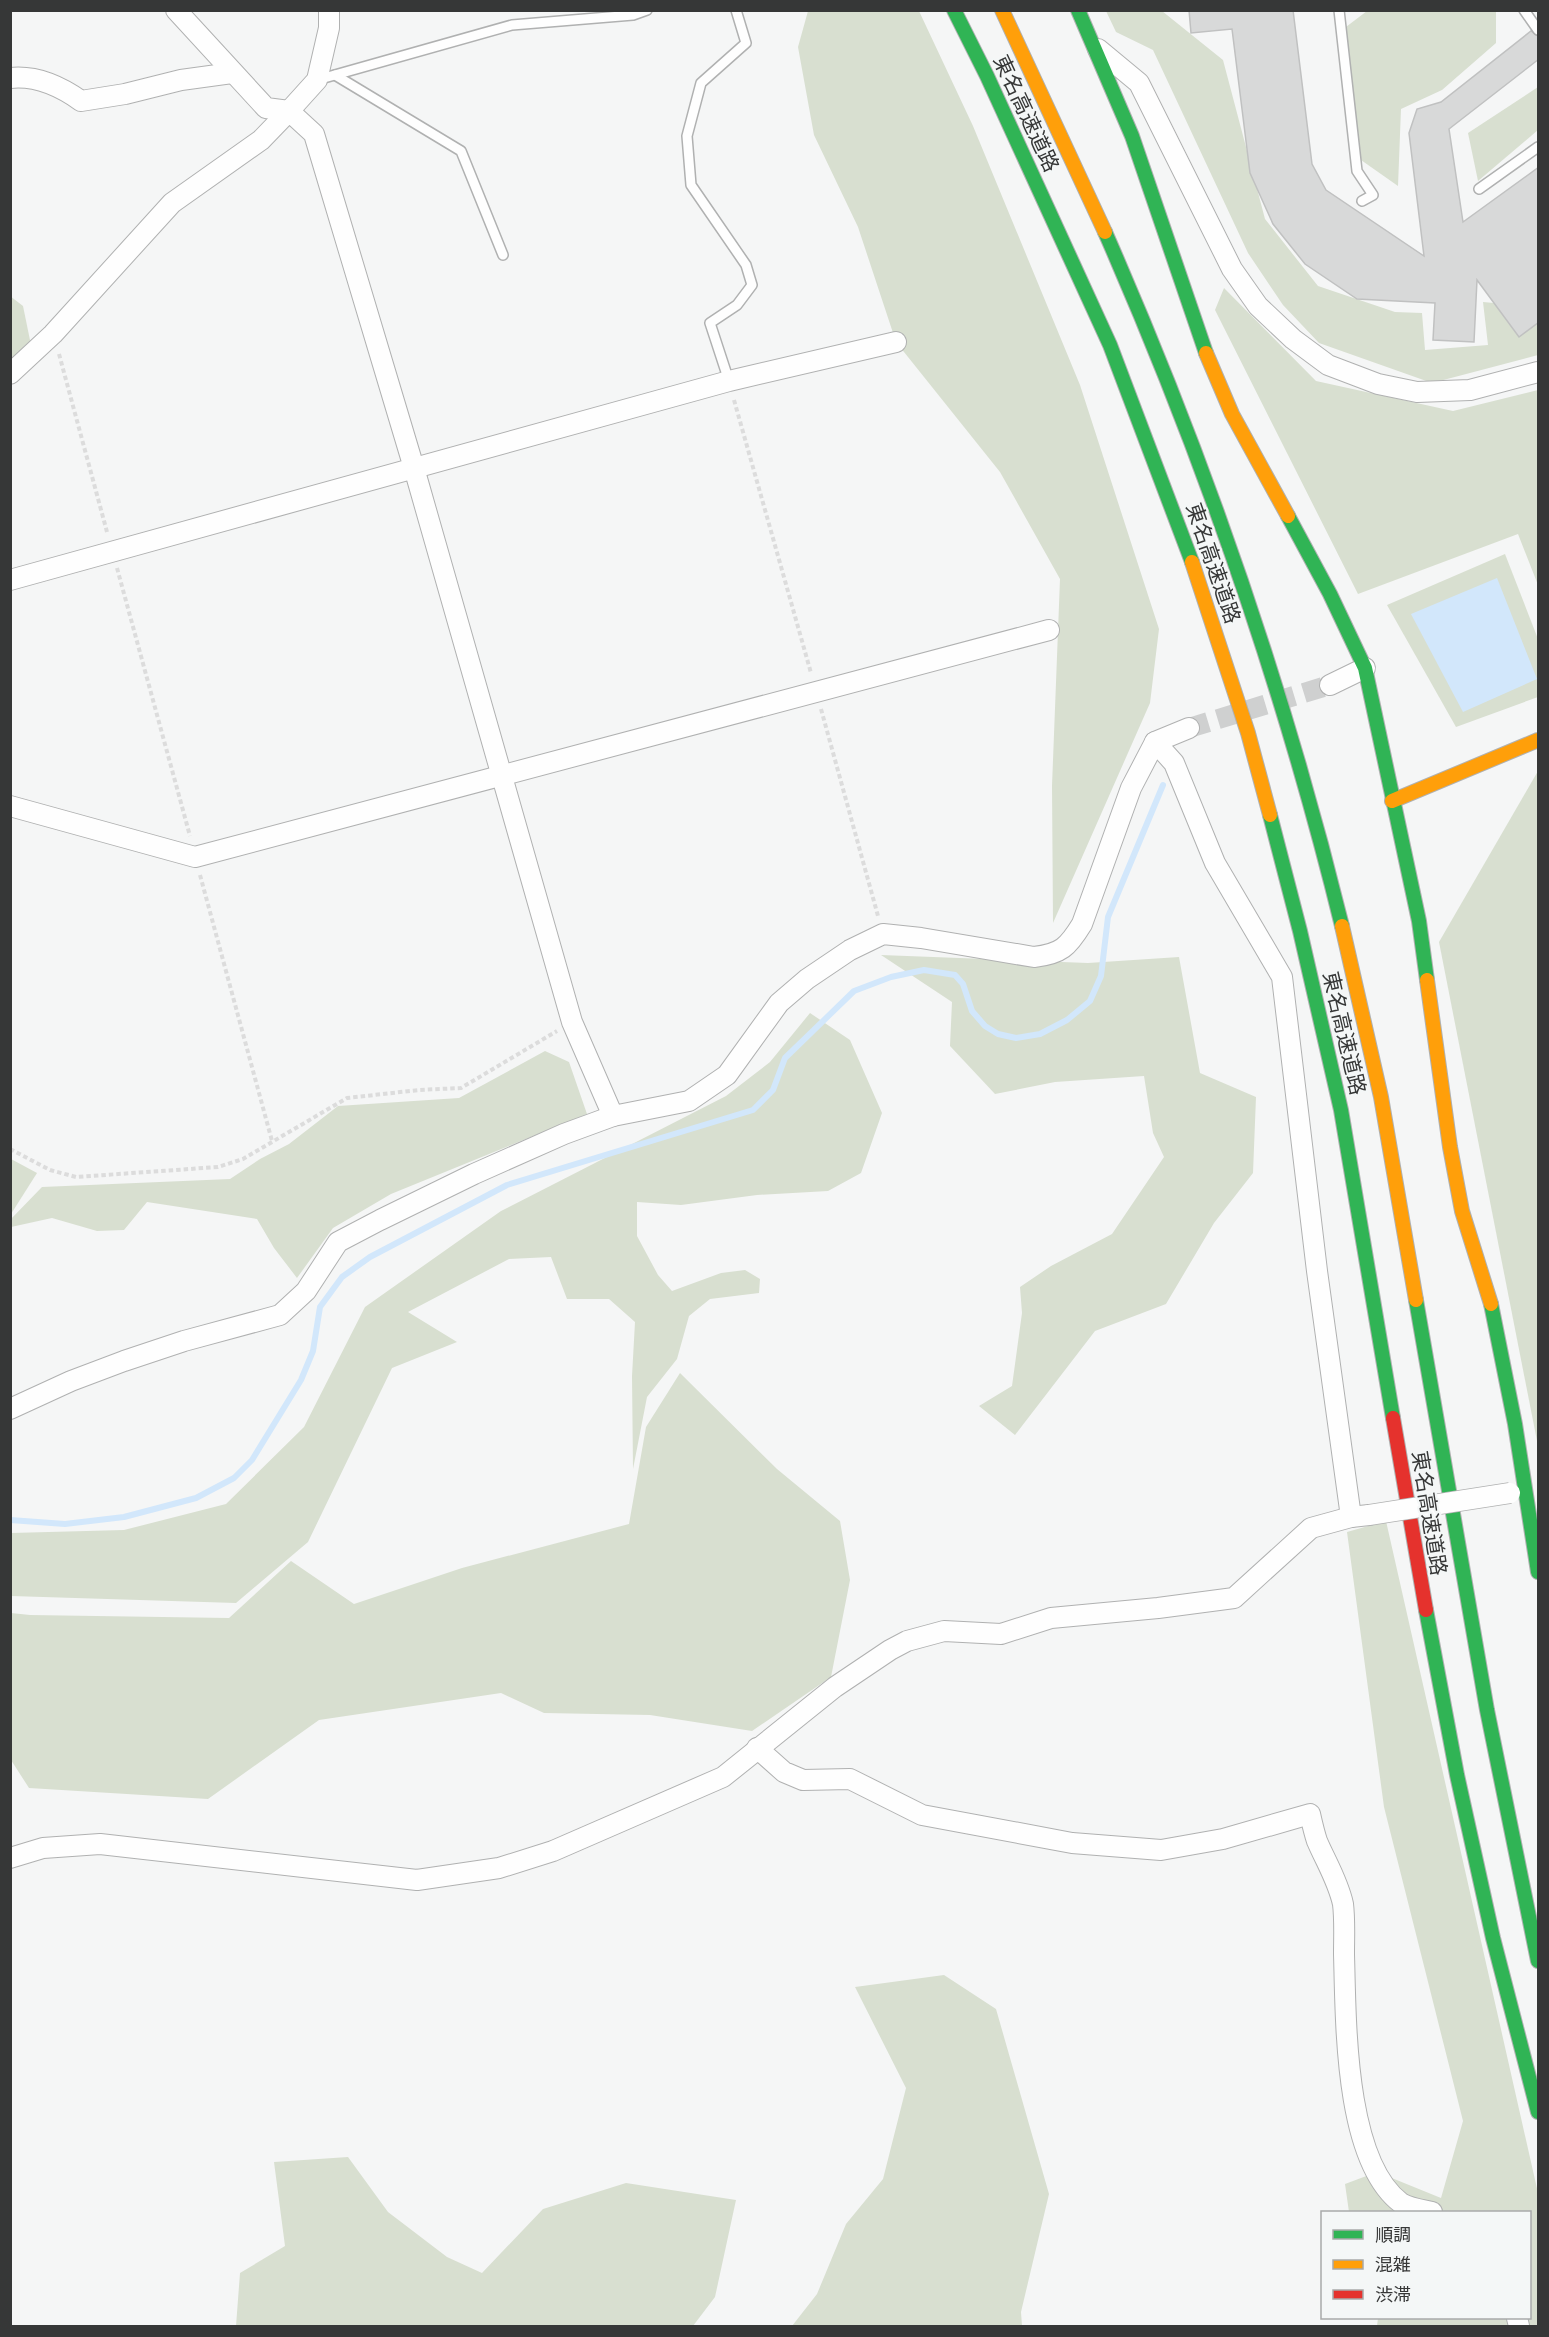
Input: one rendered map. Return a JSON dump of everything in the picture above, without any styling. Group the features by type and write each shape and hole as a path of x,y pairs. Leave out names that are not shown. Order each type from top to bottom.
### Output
{"main road":[{"name":"東名高速道路","path":"954,10 987,76 1110,345 1201,586 1248,733 1300,931 1341,1110 1422,1590 1457,1775 1493,1938 1539,2112"},
{"name":"東名高速道路","path":"1002,10 1072,159 1155,351 1230,548 1290,732 1342,925 1381,1098 1505,1813 1539,1961"},
{"path":"1078,10 1097,49 1135,144 1159,212 1184,295 1215,378 1352,638 1365,668 1419,921 1450,1147 1462,1211 1493,1310 1515,1424 1539,1572"},
{"path":"1392,801 1539,740"}],"street":[{"path":"176,10 266,108 289,111 314,134 414,468 572,1022 614,1116"},
{"path":"10,374 53,334 172,203 261,140 326,78 329,10"},
{"path":"1097,49 1139,83 1232,269 1258,306 1302,345 1328,364 1378,384 1417,392 1470,390 1539,372"},
{"path":"10,78 25,76 59,86 81,101 125,94 181,80 232,73"},
{"path":"10,580 729,381 896,342"},
{"path":"10,806 195,857 1049,630"},
{"path":"1330,685 1365,668"},
{"path":"10,1409 71,1381 124,1361 184,1341 280,1315 306,1291 338,1242 474,1174 564,1134 614,1116 689,1101 727,1075 779,1003 807,979 850,950 883,934 1034,957 1049,956 1062,951 1071,942 1082,924 1131,788 1155,742 1189,728"},
{"path":"1155,742 1174,763 1215,863 1281,977 1317,1271 1360,1516"},
{"path":"10,1858 43,1848 100,1844 417,1880 499,1868 553,1851 723,1777 834,1687 890,1650 908,1641 944,1631 1001,1634 1051,1617 1158,1608 1234,1598 1311,1528 1360,1516 1524,1489"},
{"path":"757,1748 784,1772 803,1780 850,1779 922,1815 1072,1843 1161,1850 1223,1839 1310,1814 1317,1842 1333,1872 1343,1905 1346,2023 1354,2109 1369,2157 1386,2186 1402,2204 1428,2211"}],"lane":[{"path":"326,78 512,25 633,15 647,10"},
{"path":"729,381 710,323 737,305 752,285 746,265 691,185 687,136 701,82 746,43 736,10"},
{"path":"1339,10 1357,171 1373,195 1362,201"},
{"path":"1524,10 1539,30"},
{"path":"326,78 461,151 503,255"},
{"path":"1479,189 1539,147"}],"path":[{"path":"53,334 272,1141"},
{"path":"729,381 883,934"},
{"path":"10,1149 50,1170 76,1177 218,1167 243,1159 346,1098 461,1088 572,1022"}],"green space":[{"path":"808,11 919,11 973,126 1080,385 1159,629 1150,703 1053,923 1052,786 1060,579 1000,472 896,342 858,227 814,135 798,47"},
{"path":"1106,11 1162,11 1223,60 1265,219 1318,286 1395,312 1422,313 1425,350 1488,345 1483,302 1494,303 1519,336 1538,323 1538,355 1432,383 1319,343 1283,305 1248,253 1153,50 1116,32"},
{"path":"1367,11 1496,11 1496,43 1442,90 1401,109 1398,186 1361,160 1342,30"},
{"path":"1538,87 1538,130 1478,181 1468,133"},
{"path":"1224,288 1316,381 1453,411 1538,390 1538,585 1518,534 1358,594 1215,310"},
{"path":"10,296 23,306 31,345 11,360"},
{"path":"1505,554 1538,639 1538,697 1456,727 1387,605"},
{"path":"1538,771 1538,1446 1439,942"},
{"path":"881,955 1088,963 1179,957 1200,1073 1256,1097 1253,1173 1214,1223 1166,1304 1095,1331 1015,1435 979,1406 1012,1386 1022,1313 1020,1287 1051,1266 1112,1234 1164,1157 1153,1133 1144,1076 1055,1082 995,1094 950,1046 952,1002"},
{"path":"810,1013 850,1040 882,1113 861,1173 828,1191 757,1195 681,1205 637,1202 637,1236 658,1275 672,1291 721,1273 745,1270 760,1279 759,1293 710,1299 689,1316 677,1359 647,1397 633,1469 632,1376 635,1322 609,1299 567,1299 551,1257 509,1259 408,1312 457,1342 392,1368 308,1542 236,1603 11,1596 11,1533 124,1530 226,1504 304,1427 365,1307 501,1211 726,1096 770,1062"},
{"path":"545,1051 569,1062 587,1114 391,1194 333,1228 297,1278 274,1248 257,1219 147,1202 124,1230 97,1231 52,1218 11,1227 10,1220 42,1187 230,1179 260,1159 289,1144 338,1106 459,1098"},
{"path":"11,1159 37,1173 11,1214"},
{"path":"680,1373 777,1469 840,1521 850,1580 831,1677 752,1731 650,1715 544,1713 501,1693 319,1720 208,1799 29,1788 11,1760 11,1613 229,1618 291,1561 354,1604 462,1568 629,1524 646,1427"},
{"path":"1386,1521 1538,2193 1538,2326 1377,2326 1378,2319 1531,2319 1531,2211 1349,2211 1345,2184 1377,2172 1441,2198 1463,2121 1384,1807 1347,1532"},
{"path":"944,1975 996,2009 1049,2194 1021,2312 1022,2326 792,2326 817,2294 846,2224 883,2179 906,2088 855,1987"},
{"path":"348,2157 388,2212 447,2257 482,2273 543,2209 626,2183 736,2200 715,2297 693,2326 236,2326 240,2273 285,2246 274,2162"}],"water":[{"path":"1497,578 1537,679 1463,712 1411,614"}],"building":[{"path":"1189,10 1293,10 1312,164 1326,190 1424,256 1409,133 1417,109 1441,102 1531,31 1539,37 1539,59 1449,129 1463,222 1539,167 1539,322 1519,337 1477,280 1474,342 1433,340 1435,303 1357,299 1305,264 1273,224 1250,173 1232,29 1191,33"}],"waterway":[{"path":"10,1520 65,1524 124,1517 196,1498 234,1478 252,1460 301,1380 313,1351 320,1307 342,1277 370,1257 507,1185 753,1110 773,1090 785,1058 854,991 891,977 924,970 955,975 963,984 972,1011 985,1026 998,1034 1016,1038 1040,1034 1067,1020 1090,1001 1101,976 1108,917 1163,785"}],"tunnel":[{"path":"1189,728 1330,685"}],"traffic: fast":[{"path":"954,10 987,76 1110,345 1192,562"},
{"path":"1078,10 1132,136 1206,353"},
{"path":"1105,232 1175,401 1238,574 1294,749 1342,926"},
{"path":"1288,516 1330,594 1365,668 1419,921 1427,980"},
{"path":"1270,815 1300,931 1341,1110 1393,1418"},
{"path":"1416,1300 1487,1710 1538,1961"},
{"path":"1491,1304 1515,1424 1538,1572"},
{"path":"1426,1610 1457,1775 1493,1938 1538,2112"}],"traffic: slow":[{"path":"1002,10 1105,232"},
{"path":"1206,353 1232,414 1288,516"},
{"path":"1192,562 1248,733 1270,815"},
{"path":"1392,801 1538,740"},
{"path":"1342,926 1381,1097 1416,1300"},
{"path":"1427,980 1450,1147 1462,1211 1491,1304"}],"traffic: jam":[{"path":"1393,1418 1426,1610"}]}
